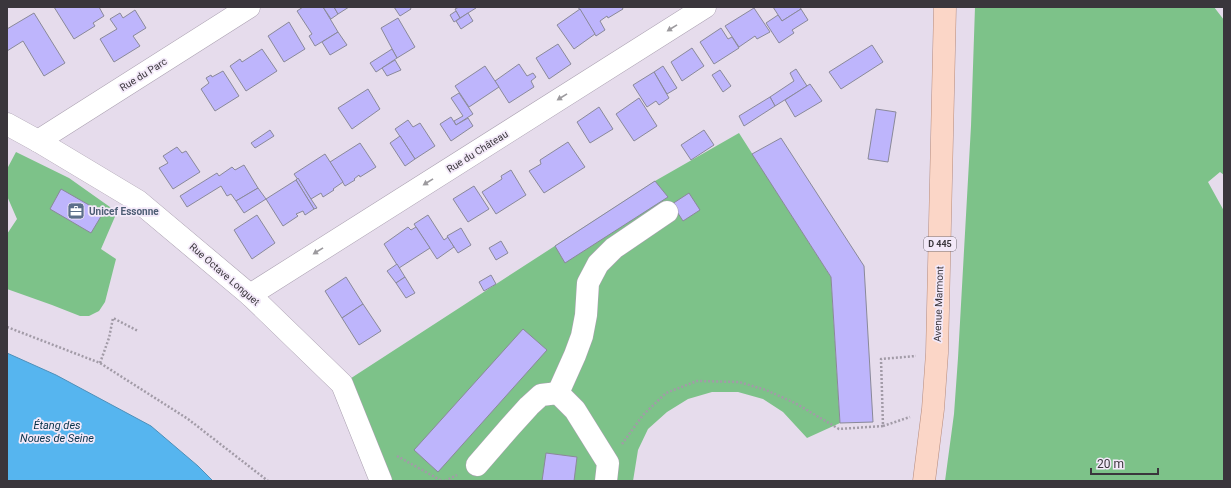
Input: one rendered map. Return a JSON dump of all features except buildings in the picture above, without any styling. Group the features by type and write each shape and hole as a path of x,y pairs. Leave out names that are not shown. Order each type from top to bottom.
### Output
{"main road":[{"name":"Avenue Marmont","path":"924,481 933,409 937,353 945,7"}],"street":[{"name":"Rue du Parc","path":"38,141 249,7"},
{"name":"Rue du Château","path":"250,295 705,7"},
{"name":"Rue Octave Longuet","path":"7,124 138,201 250,295 342,384 381,481"},
{"path":"558,392 582,336 586,315 588,283 598,264 614,248 667,212"},
{"path":"477,465 529,406 541,395 558,392"},
{"path":"558,392 575,410 607,472"}],"path":[{"path":"100,363 109,338 113,318 138,331"},
{"path":"7,327 100,363 188,419 268,481"},
{"path":"607,472 643,415 666,393 698,381 739,382 766,390 795,403 815,416 839,428 883,426 881,359 937,353"},
{"path":"393,451 397,457 442,481"}],"green space":[{"path":"975,7 1214,7 1224,20 1224,175 1220,172 1208,182 1224,211 1224,481 945,481 954,414 958,358 971,126"},
{"path":"739,133 831,277 840,423 807,438 783,412 763,399 738,392 712,392 688,399 667,412 648,429 638,450 633,481 381,481 342,384 655,181"},
{"path":"16,152 69,178 117,212 101,249 116,259 105,302 99,311 89,316 80,316 7,289 7,234 17,219 7,196 7,169"}],"water":[{"name":"Étang des Noues de Seine","path":"7,353 56,375 151,426 198,466 213,481 7,481"}],"place":[{"name":"Unicef Essonne","path":"76,211"}]}
